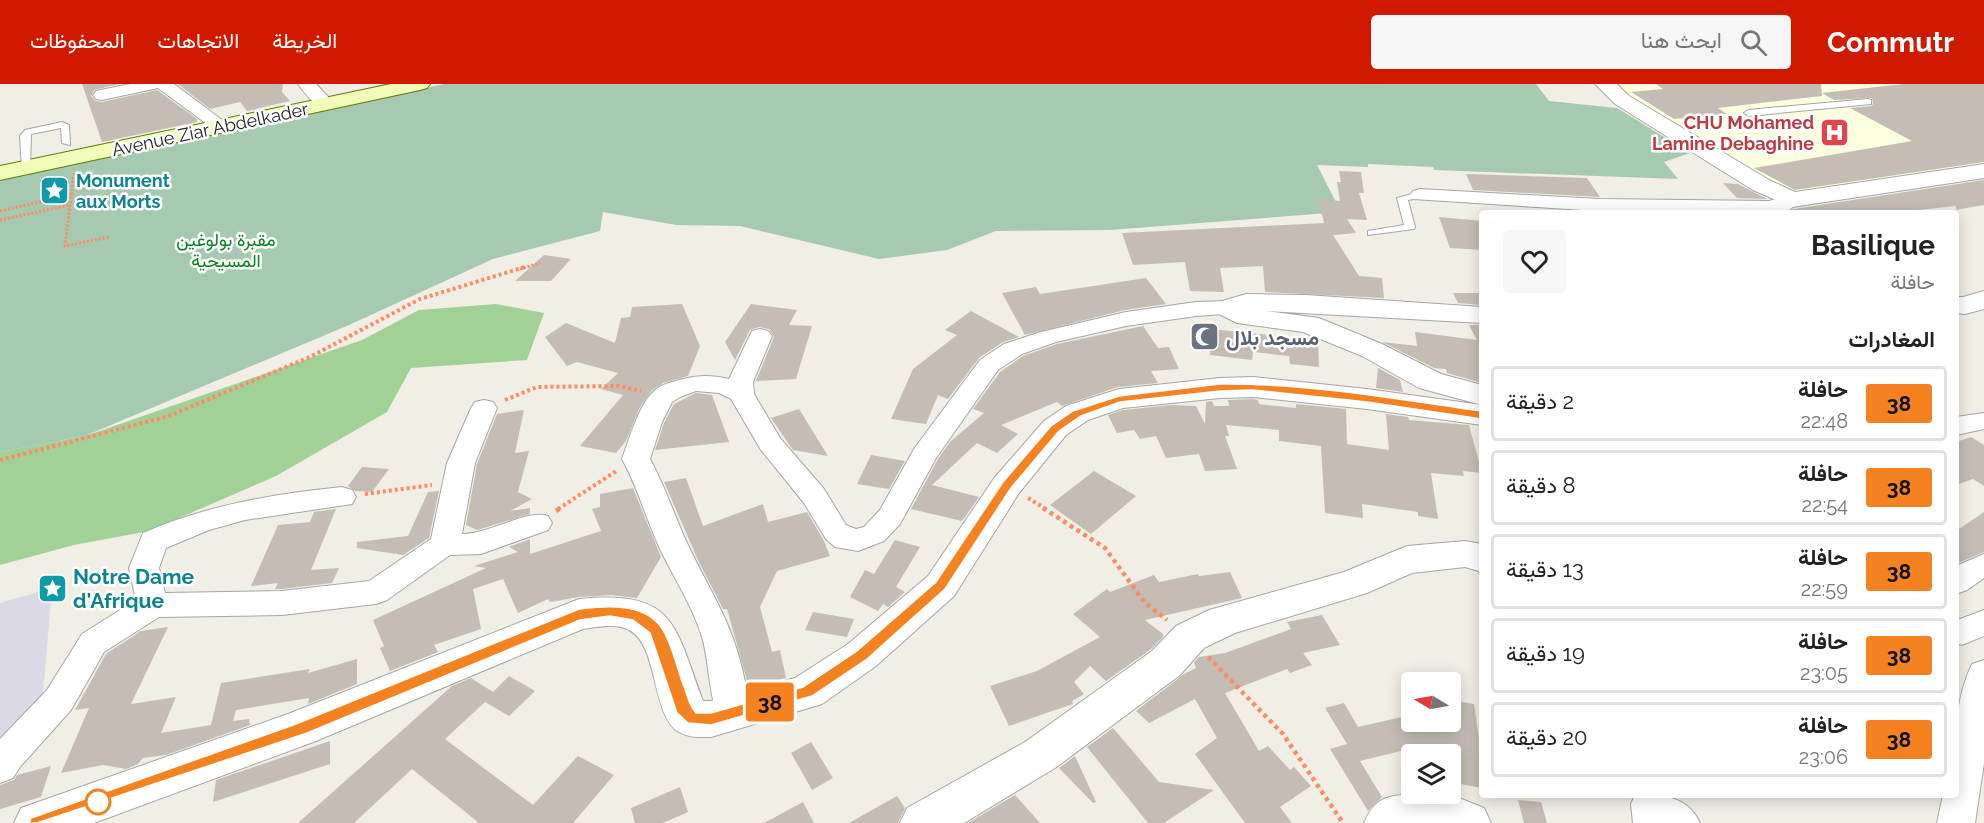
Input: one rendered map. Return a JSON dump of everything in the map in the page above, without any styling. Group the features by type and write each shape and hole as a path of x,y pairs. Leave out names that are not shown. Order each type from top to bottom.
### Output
{"main road":[{"name":"Avenue Ziar Abdelkader","path":"0,173 420,84"}],"street":[{"path":"102,95 154,84"},
{"path":"163,84 221,126"},
{"path":"306,84 326,104"},
{"path":"1605,84 1622,100 1761,185 1792,200"},
{"path":"1420,195 1599,205 1769,207 1782,206 1792,200 1984,171"},
{"path":"1959,305 1965,306 1984,299"},
{"path":"760,336 740,382 741,394 770,444 814,496 836,532 845,539 858,540 874,534 890,516 924,455 989,364 1013,349 1060,334 1161,314 1196,309 1229,308 1246,302 1306,303 1479,315"},
{"path":"1229,308 1247,317 1309,324 1372,350 1430,381 1479,394"},
{"path":"734,712 726,665 709,614 688,578 669,537 650,482 636,459 652,415 663,396 669,392 702,381 726,385 741,394"},
{"path":"37,823 301,728 579,614 610,611 636,615 656,630 679,691 683,709 693,719 711,719 807,692 862,655 940,586 1007,485 1055,428 1077,413 1119,399 1220,388 1253,387 1367,399 1479,415"},
{"path":"445,544 461,464 484,408"},
{"path":"1959,426 1984,422"},
{"path":"153,605 144,568 153,541 176,530 230,512 342,497"},
{"path":"0,767 7,756 59,700 93,643 153,605 282,603 376,592 445,544 473,546 538,523"},
{"path":"923,823 1040,755 1166,663 1190,638 1223,621 1354,583 1407,560 1466,554 1479,557"},
{"path":"1959,580 1984,565"},
{"path":"1959,631 1962,632 1984,622"},
{"path":"1956,823 1978,688 1984,674"},
{"path":"1652,823 1649,804 1681,823"},
{"path":"1386,823 1393,816 1443,812 1468,823"}],"lane":[{"path":"1748,113 1868,102"},
{"path":"25,168 25,136 28,132 62,124 65,125 67,143"},
{"path":"1372,233 1410,228 1402,198 1420,195"}],"path":[{"path":"76,164 65,246 109,237"},
{"path":"0,211 71,195"},
{"path":"0,220 69,205"},
{"path":"0,460 166,417 310,357 420,299 540,263"},
{"path":"484,408 537,387 619,386 663,396"},
{"path":"538,523 636,459"},
{"path":"342,497 456,482"}],"shaded area":[{"name":"CHU Mohamed Lamine Debaghine","path":"1616,84 1984,84 1984,165 1789,194 1630,98"},
{"path":"52,588 42,705 0,739 0,603"}],"green space":[{"name":"مقبرة بولوغين المسيحية","path":"444,84 1536,84 1549,101 1617,108 1690,153 1664,162 1678,179 1434,170 1433,167 1368,164 1368,167 1317,165 1341,212 1110,230 996,231 947,250 879,259 740,226 676,225 603,212 600,231 493,259 349,325 85,436 0,452 0,178"},
{"path":"496,304 544,313 527,360 411,368 387,412 276,476 149,531 74,545 0,565 0,452 85,436 362,340 419,310"}],"building":[{"path":"82,84 119,84 94,90 91,96 96,101 102,102 157,90 197,119 197,122 102,142"},
{"path":"178,84 283,84 282,92 290,101 247,111 240,102 210,109"},
{"path":"1656,84 1821,84 1822,96 1718,108 1727,114 1674,119 1631,92 1663,89"},
{"path":"1903,84 1984,84 1984,162 1795,190 1754,168 1912,141 1850,108 1871,106 1872,98 1834,100 1822,93"},
{"path":"1339,171 1361,172 1364,193 1359,193 1367,220 1347,219 1356,233 1333,235 1359,276 1382,278 1384,298 1265,292 1263,266 1220,268 1224,292 1190,291 1185,262 1133,265 1122,233 1324,223 1318,199 1340,201 1337,182 1341,182"},
{"path":"1466,174 1587,178 1600,197 1473,190"},
{"path":"1984,180 1984,205 1956,210 1956,206 1917,210 1792,210"},
{"path":"1723,183 1738,184 1767,199 1737,198"},
{"path":"1439,217 1479,221 1479,250 1450,248"},
{"path":"544,255 571,259 551,281 515,281"},
{"path":"1146,278 1166,304 1125,310 1025,335 1002,293 1036,287 1040,294"},
{"path":"1453,293 1479,293 1479,305 1458,303"},
{"path":"682,304 700,346 688,376 663,383 652,390 640,407 626,441 616,453 580,446 623,395 601,389 618,373 577,362 567,366 545,337 566,323 615,343 621,318 630,317 632,307"},
{"path":"751,304 797,310 789,325 812,326 796,379 756,381 774,337 769,329 759,327 750,330 735,360 725,342"},
{"path":"971,311 1019,337 1003,342 979,358 948,399 938,395 926,424 891,419 913,369 957,335 945,330"},
{"path":"1469,325 1479,325 1479,382 1447,373 1446,369 1434,368 1382,342 1417,346 1415,332 1477,340"},
{"path":"1143,326 1158,348 1169,347 1179,369 1151,371 1158,383 1118,387 1062,406 1057,402 1001,425 1018,434 997,453 977,443 932,485 979,497 962,521 911,509 938,459 951,441 984,413 973,409 1000,372 1023,356 1057,344"},
{"path":"1211,329 1317,340 1319,367 1290,364 1289,356 1253,352 1252,360 1210,355"},
{"path":"1378,368 1400,380 1403,392 1376,388"},
{"path":"696,393 712,395 729,442 655,450 664,423 674,404"},
{"path":"1253,399 1258,400 1259,404 1296,408 1296,404 1346,409 1347,444 1389,450 1386,414 1408,417 1409,420 1469,425 1479,462 1479,473 1463,471 1464,476 1431,473 1438,519 1418,516 1418,512 1362,504 1363,518 1325,513 1321,446 1279,441 1279,430 1226,425 1229,436 1225,436 1237,469 1205,471 1199,454 1166,458 1156,436 1140,439 1134,430 1117,433 1108,415 1123,410 1171,405 1196,406 1205,424 1206,402 1212,401 1214,406 1229,406 1228,400"},
{"path":"799,409 828,456 793,450 771,418"},
{"path":"524,410 515,453 529,451 518,492 532,499 510,511 530,508 530,514 477,530 466,525 477,464 497,414"},
{"path":"1971,437 1984,445 1984,486 1973,479 1959,484 1959,441"},
{"path":"871,455 905,461 889,489 857,484"},
{"path":"362,467 389,469 372,492 355,491 348,486"},
{"path":"1094,471 1136,496 1091,534 1050,505"},
{"path":"686,478 703,526 763,504 768,522 807,512 824,541 830,556 777,571 760,607 772,652 780,650 786,678 749,688 727,609 723,609 698,560 664,482"},
{"path":"633,488 661,557 637,598 611,595 550,602 548,599 518,613 503,579 473,589 481,629 434,645 438,652 390,671 380,648 384,646 373,620 486,568 474,566 518,552 509,547 530,539 530,554 601,531 592,509 600,507 600,494"},
{"path":"439,491 429,538 403,555 357,548 357,542 408,536 428,492"},
{"path":"336,509 311,570 339,568 332,583 282,589 275,589 278,583 251,586 278,525 310,522 314,512"},
{"path":"1984,512 1984,552 1959,563 1959,529"},
{"path":"895,540 920,547 896,587 905,592 888,607 883,604 878,611 850,597 865,570 874,574"},
{"path":"1230,572 1242,598 1145,620 1163,634 1163,637 1151,649 1106,681 1090,666 1074,682 1084,694 1072,701 1073,704 1009,726 990,686 1037,671 1100,637 1073,614 1107,589 1110,592 1154,575 1159,582 1198,574 1199,576"},
{"path":"813,612 854,619 847,637 805,630"},
{"path":"1322,615 1340,645 1303,653 1312,665 1290,673 1287,669 1225,693 1259,751 1268,746 1290,770 1294,767 1311,786 1280,807 1292,823 1245,823 1195,754 1217,738 1195,699 1149,723 1136,711 1184,674 1196,668 1194,662 1199,657 1225,653 1291,629 1287,622"},
{"path":"168,627 131,704 176,697 161,733 211,725 221,683 310,669 308,673 357,659 357,684 308,704 309,698 236,710 233,721 249,719 250,725 166,755 143,758 138,764 126,769 103,765 61,773 89,708 75,710 106,654 141,631"},
{"path":"509,676 535,691 509,716 485,702 445,739 533,805 578,756 614,775 573,823 479,823 412,769 354,823 298,823 452,686 471,678 493,692"},
{"path":"1461,702 1474,704 1479,738 1479,787 1461,784 1461,744 1401,744 1401,751 1360,761 1382,797 1368,811 1330,749 1347,744 1325,708 1344,703 1358,727 1401,717 1401,732 1461,732"},
{"path":"1113,728 1159,782 1214,790 1164,823 1148,823 1087,747"},
{"path":"330,741 330,764 213,802 216,780"},
{"path":"811,742 833,778 812,790 791,753"},
{"path":"1075,756 1096,802 1093,803 1059,768"},
{"path":"51,766 41,797 0,809 0,785 14,780 17,775"},
{"path":"680,787 688,812 663,823 635,823 631,808"},
{"path":"1015,795 1040,823 968,823"},
{"path":"897,796 905,808 898,823 849,823"},
{"path":"1518,800 1541,802 1547,823 1524,823"},
{"path":"803,802 814,823 764,823"}],"bus line":[{"name":"38","path":"37,823 301,728 579,614 610,611 636,615 656,630 679,691 683,709 693,719 711,719 807,692 862,655 940,586 1007,485 1055,428 1077,413 1119,399 1220,388 1253,387 1367,399 1479,415"}],"place":[{"name":"CHU Mohamed Lamine Debaghine","path":"1835,132"},
{"name":"Monument aux Morts","path":"55,190"},
{"name":"مسجد بلال","path":"1205,337"},
{"name":"Notre Dame d'Afrique","path":"52,588"}]}
